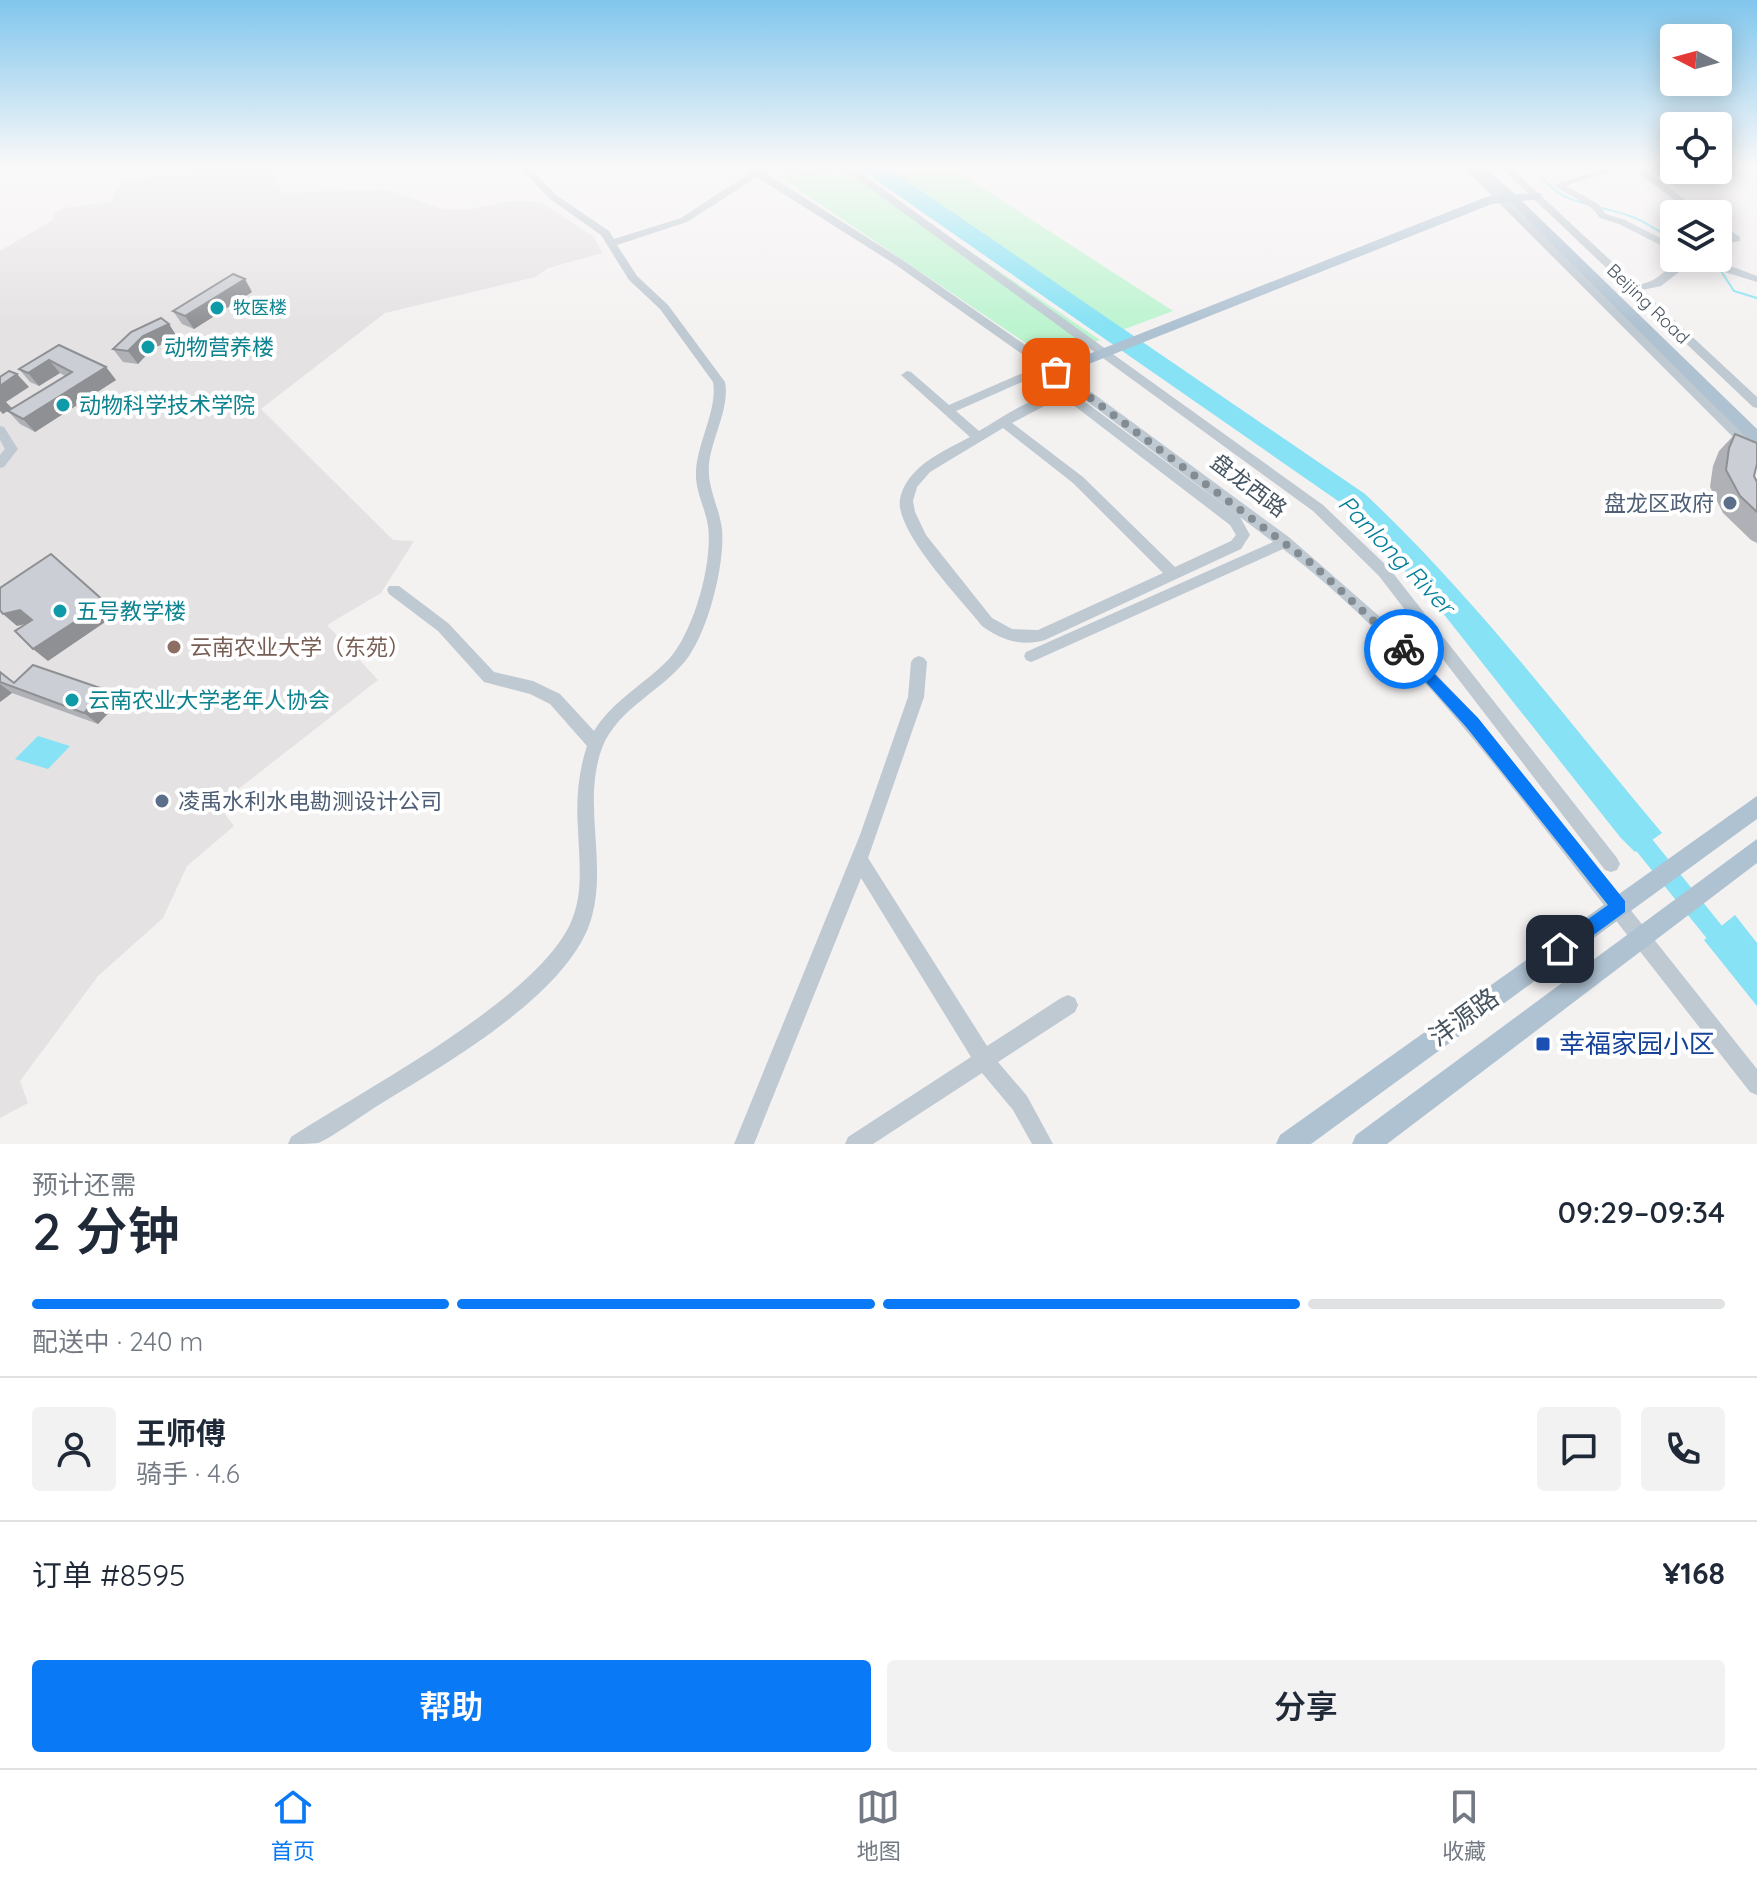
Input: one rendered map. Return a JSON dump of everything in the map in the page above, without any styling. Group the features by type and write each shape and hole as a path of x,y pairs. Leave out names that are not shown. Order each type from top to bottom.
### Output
{"main road":[{"path":"1052,370 1118,349 1459,219"},
{"name":"Beijing Road","path":"1540,219 1757,438"},
{"name":"Beijing Road","path":"1541,219 1757,426"},
{"path":"1631,328 1699,380"},
{"name":"沣源路","path":"1289,1144 1757,806"},
{"name":"沣源路","path":"1365,1144 1757,850"}],"street":[{"path":"298,1144 425,1064 538,984 557,965 573,944 587,899 585,804 596,744 635,697 684,652 694,634 715,541 715,529 702,480 721,393 719,382 664,307 633,278 612,243 587,219"},
{"path":"612,243 685,219"},
{"name":"盘龙西路","path":"835,219 1052,370 1285,542 1370,616 1428,673 1620,907 1757,1085"},
{"path":"918,219 1018,290 1101,355 1275,474 1352,539 1437,638 1611,864"},
{"path":"1537,219 1631,328 1757,454"},
{"path":"1547,219 1636,288 1757,404"},
{"path":"1617,219 1660,242"},
{"path":"1732,270 1757,279"},
{"path":"1636,288 1657,284 1672,272"},
{"path":"950,409 1052,370"},
{"path":"907,375 950,409 978,437"},
{"path":"1055,398 1072,398 1239,524 1243,535 1239,543 1040,636 1018,637 997,630 987,622 923,538 911,519 906,501 913,482 921,473 978,437 1055,398"},
{"path":"1004,423 1078,480 1173,574"},
{"path":"0,430 12,449 0,464"},
{"path":"1031,656 1285,542"},
{"path":"394,590 443,627 489,677 533,688 555,699 596,744"},
{"path":"744,1144 859,859 916,697 919,662"},
{"path":"859,859 984,1060 1020,1103 1043,1144"},
{"path":"855,1144 1068,1005"}],"shaded area":[{"name":"云南农业大学（东苑）","path":"568,219 593,236 603,253 548,268 535,277 385,313 261,409 393,540 414,541 381,593 327,625 378,680 218,805 234,826 187,866 163,918 98,976 20,1081 28,1103 0,1118 0,251 53,220"}],"green space":[{"path":"843,219 923,219 1100,340 1048,358"},
{"path":"959,219 1031,219 1173,311 1122,330"}],"water":[{"path":"933,219 963,219 1365,494 1482,616 1662,833 1635,852 1620,837 1431,598 1341,503"},
{"path":"38,736 70,746 48,769 15,759"},
{"path":"1735,915 1757,943 1757,1006 1704,940"}],"building":[{"path":"233,274 245,279 185,316 173,311"},
{"path":"161,318 169,324 143,336 128,351 113,349 131,332"},
{"path":"59,345 106,367 23,419 8,411 72,372 49,360 28,373 19,369"},
{"path":"9,371 17,374 0,386 0,377"},
{"path":"1735,434 1757,443 1754,476 1757,482 1757,512 1740,496 1726,470 1729,448"},
{"name":"五号教学楼","path":"51,554 105,602 33,649 15,631 32,620 20,610 3,614 0,610 0,588"},
{"path":"33,665 106,690 84,713 0,682 0,672 14,683"}],"waterway":[{"path":"1638,219 1660,232"},
{"path":"1722,272 1734,291 1757,298"},
{"name":"Panlong River","path":"1632,830 1728,949"}],"way so far":[{"path":"1056,372 1311,563 1404,649"}],"place":[{"name":"牧医楼","path":"217,308"},
{"name":"动物营养楼","path":"148,347"},
{"name":"动物科学技术学院","path":"63,405"},
{"name":"盘龙区政府","path":"1730,503"},
{"name":"五号教学楼","path":"60,611"},
{"name":"云南农业大学（东苑）","path":"174,647"},
{"name":"云南农业大学老年人协会","path":"72,700"},
{"name":"凌禹水利水电勘测设计公司","path":"162,801"},
{"name":"幸福家园小区","path":"1543,1044"}],"route":[{"path":"1404,649 1472,723 1620,907 1560,949"}]}
